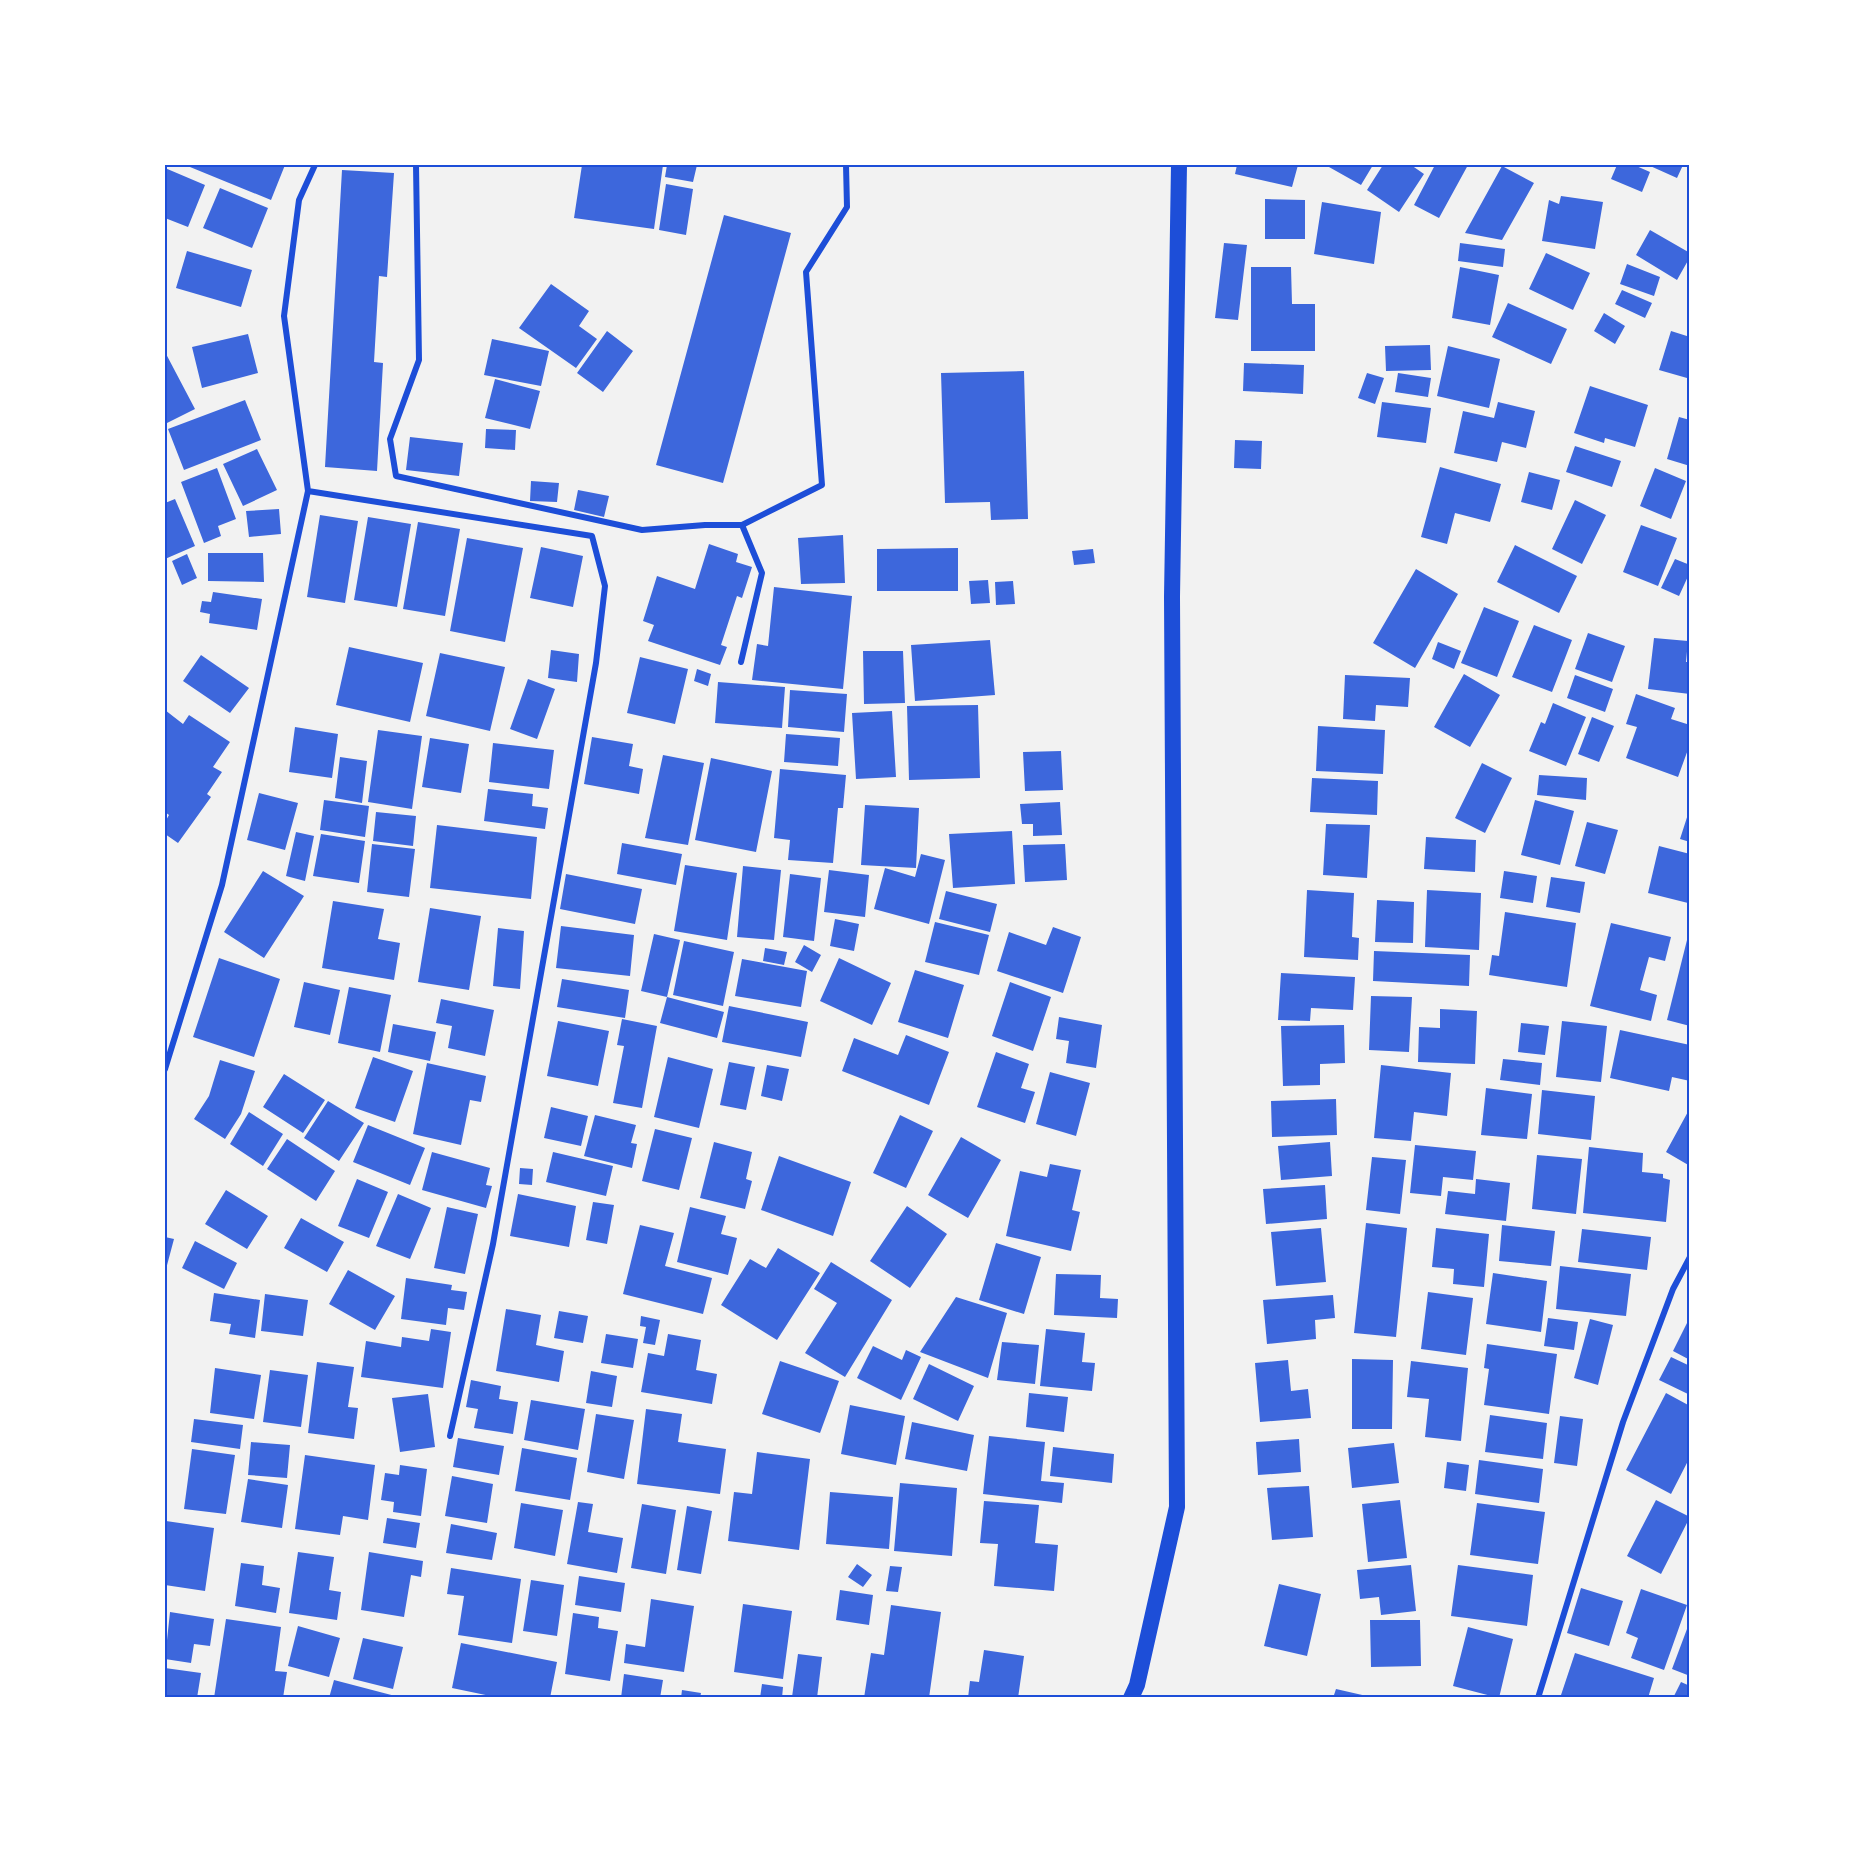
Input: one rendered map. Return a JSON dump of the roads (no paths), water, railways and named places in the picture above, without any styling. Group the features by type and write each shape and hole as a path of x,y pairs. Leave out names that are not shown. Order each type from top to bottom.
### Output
{"highway":[{"path":"1131,1698 1137,1685 1177,1507 1172,597 1179,165"}],"street":[{"path":"165,1069 222,885 308,490 284,316 299,200 315,165"},
{"path":"416,165 419,360 390,440 396,476 642,530 705,525 741,525 822,485 806,272 847,207 846,165"},
{"path":"308,490 592,536 605,586 596,663 494,1244 450,1436"},
{"path":"741,525 762,573 741,662"},
{"path":"1538,1698 1623,1422 1673,1289 1690,1257"}]}
